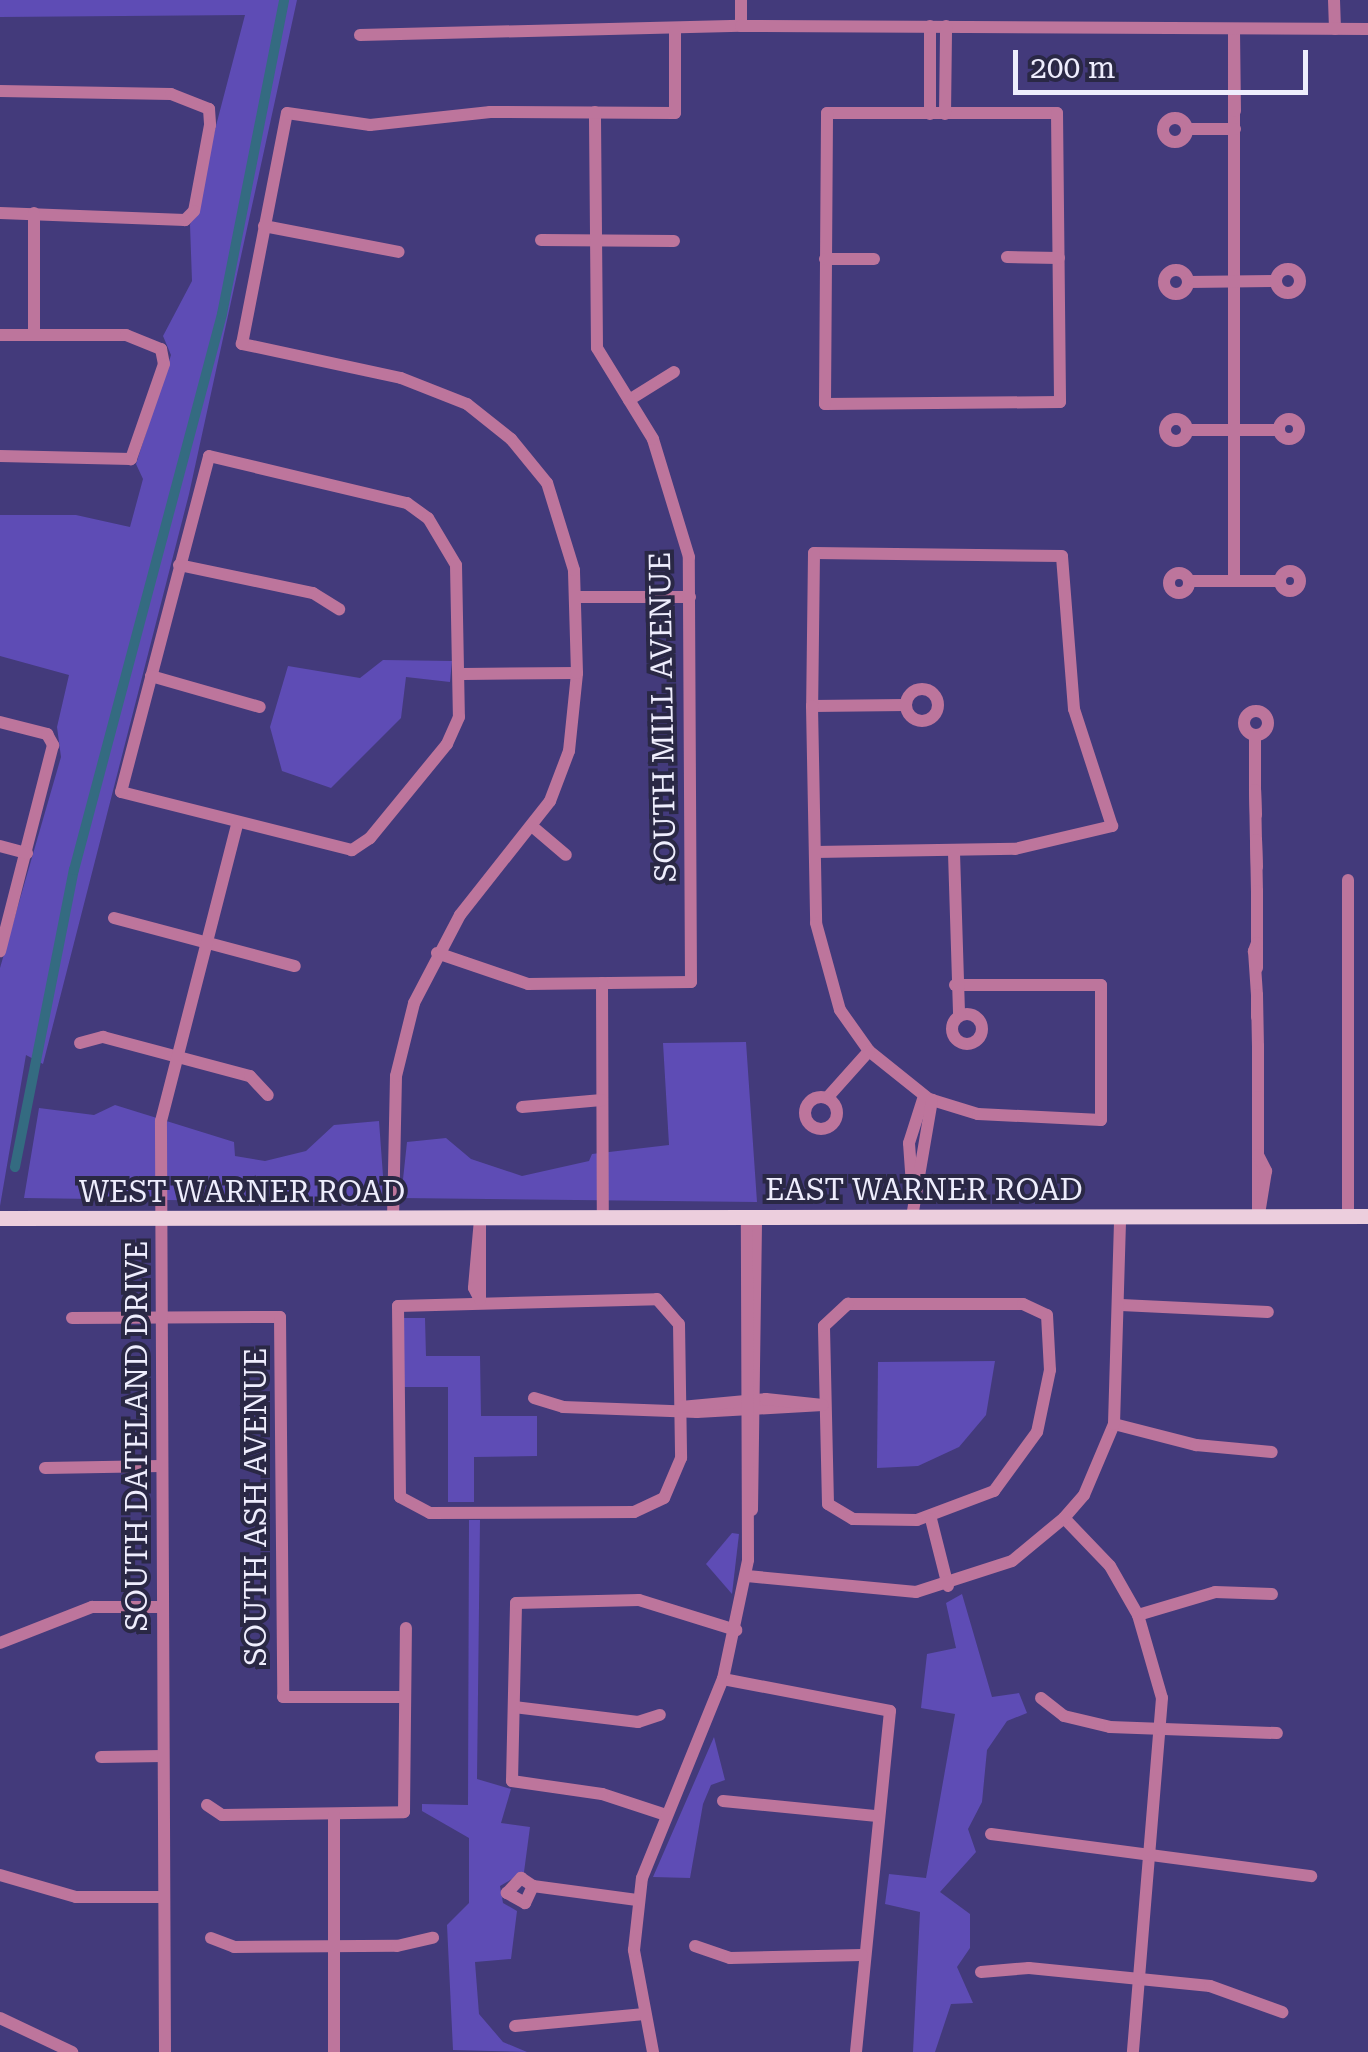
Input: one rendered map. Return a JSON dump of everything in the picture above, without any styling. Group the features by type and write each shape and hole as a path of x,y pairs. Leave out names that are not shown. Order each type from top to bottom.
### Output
{"main road":[{"name":"EAST WARNER ROAD","path":"480,1220 1368,1216"},
{"name":"WEST WARNER ROAD","path":"2,1221 480,1220"}],"street":[{"path":"741,0 741,26"},
{"path":"1334,0 1335,28"},
{"path":"360,35 741,26 1368,29"},
{"path":"930,26 930,114"},
{"path":"946,26 946,114"},
{"path":"394,1220 400,1049 437,953 533,827 569,751 577,673 576,597 564,527 547,483 489,420 424,385 242,344 287,114 370,125 490,112 675,113 675,29"},
{"path":"1234,29 1234,582"},
{"path":"930,69 946,69"},
{"path":"0,91 145,90 208,109 194,211 184,220 0,213"},
{"name":"SOUTH MILL AVENUE","path":"595,112 597,348 672,486 690,597 691,982 602,983"},
{"path":"1057,113 1060,402 826,404 826,114 946,114 1057,113"},
{"path":"1188,130 1235,130"},
{"path":"34,213 34,335"},
{"path":"264,226 398,252"},
{"path":"541,240 674,241"},
{"path":"1006,258 1058,258"},
{"path":"826,259 874,259"},
{"path":"1188,282 1276,281"},
{"path":"0,335 126,335 161,349 164,364 131,459 0,456"},
{"path":"628,400 674,372"},
{"path":"1188,430 1279,430"},
{"path":"209,456 374,490 428,518 456,565 463,674 447,744 370,838 332,850 121,792 179,565 209,456"},
{"path":"815,852 954,853 1112,826 1074,709 1062,556 814,554 815,852 822,964 840,1010 869,1051 928,1098 978,1114 1100,1120 1101,985 955,985"},
{"path":"179,565 313,593 338,609"},
{"path":"1189,582 1280,582"},
{"path":"576,597 690,597"},
{"path":"463,674 577,673"},
{"path":"151,676 260,707"},
{"path":"812,706 906,706"},
{"path":"0,722 51,737 28,854 0,950"},
{"path":"1255,735 1258,1155 1252,1170 1258,1217"},
{"name":"SOUTH DATELAND DRIVE","path":"165,2052 160,1121 238,825"},
{"path":"533,827 566,856"},
{"path":"0,846 28,854"},
{"path":"954,853 955,985 959,1016"},
{"path":"1348,880 1348,1216"},
{"path":"114,918 295,966"},
{"path":"437,953 528,984 602,983 603,1219"},
{"path":"80,1044 104,1038 250,1076 268,1095"},
{"path":"827,1098 869,1051"},
{"path":"912,1217 917,1138 928,1098"},
{"path":"522,1107 602,1100"},
{"path":"746,1576 880,1593 948,1586 1012,1561 1064,1518 1084,1495 1114,1424 1121,1305 1120,1217"},
{"path":"653,2052 644,2014 637,1900 663,1814 723,1679 746,1576 751,1513 752,1218"},
{"path":"480,1220 474,1288 480,1300"},
{"path":"650,1299 668,1306 678,1324 681,1458 664,1498 634,1512 430,1512 406,1504 395,1482 394,1313 411,1301 480,1300 650,1299"},
{"path":"848,1304 1023,1304 1046,1315 1046,1401 1024,1456 994,1491 931,1519 838,1514 823,1488 823,1406 824,1326 848,1304"},
{"path":"1121,1305 1268,1312"},
{"path":"72,1318 160,1316"},
{"name":"SOUTH ASH AVENUE","path":"160,1316 280,1317 282,1697 405,1697"},
{"path":"534,1398 563,1406 823,1406"},
{"path":"1114,1424 1196,1445 1272,1452"},
{"path":"45,1468 161,1466"},
{"path":"1064,1518 1110,1566 1138,1615 1154,1655 1162,1732 1143,1978 1133,2052"},
{"path":"931,1519 948,1586"},
{"path":"1138,1615 1215,1592 1272,1594"},
{"path":"663,1814 602,1794 512,1781 516,1603 639,1600 736,1630"},
{"path":"0,1643 92,1607 164,1607"},
{"path":"207,1805 222,1815 404,1812 406,1628"},
{"path":"723,1679 890,1711 862,1955 856,2052"},
{"path":"1041,1698 1064,1716 1162,1732 1277,1733"},
{"path":"514,1706 638,1722 660,1716"},
{"path":"101,1756 163,1756"},
{"path":"723,1801 877,1816"},
{"path":"334,1814 334,2052"},
{"path":"991,1834 1311,1876"},
{"path":"0,1875 76,1897 164,1896"},
{"path":"533,1886 637,1900"},
{"path":"210,1938 234,1947 333,1946 433,1938"},
{"path":"695,1946 730,1958 862,1955"},
{"path":"981,1972 1143,1978 1210,1986 1282,2012"},
{"path":"515,2026 644,2014"},
{"path":"0,2018 72,2052"}],"shaded area":[{"path":"0,0 297,0 189,494 43,1064 26,1055 0,1206 0,968 61,757 57,727 69,675 0,656 0,515 76,515 130,527 143,479 136,464 171,355 163,336 192,281 190,225 245,15 0,17"},
{"path":"383,660 452,661 450,682 406,677 401,718 331,788 282,771 270,727 288,666 360,678"},
{"path":"746,1042 757,1202 401,1198 407,1142 446,1138 471,1159 522,1176 589,1161 592,1154 669,1145 663,1043"},
{"path":"115,1105 234,1142 235,1156 265,1161 306,1151 334,1125 379,1121 385,1203 24,1198 39,1108 94,1115"},
{"path":"403,1318 425,1318 426,1356 480,1356 481,1416 537,1416 537,1456 474,1457 474,1502 448,1502 448,1387 403,1387"},
{"path":"995,1361 986,1415 959,1447 918,1466 877,1468 878,1362"},
{"path":"469,1520 480,1520 477,1779 511,1789 501,1823 530,1827 524,1872 500,1886 503,1903 517,1911 511,1959 475,1962 479,2014 503,2042 527,2052 453,2050 447,1925 469,1903 469,1838 422,1811 422,1804 468,1805"},
{"path":"732,1533 739,1534 732,1594 706,1564"},
{"path":"962,1594 992,1697 1019,1693 1027,1713 1007,1721 987,1750 982,1802 968,1829 976,1852 940,1892 970,1914 970,1948 957,1967 973,2003 951,2004 935,2052 913,2052 920,1912 885,1904 889,1874 926,1878 955,1714 921,1708 927,1654 956,1648 946,1603"},
{"path":"714,1737 725,1780 711,1785 703,1804 690,1878 653,1877"}],"waterway":[{"path":"15,1167 74,870 222,314 284,0"}]}
